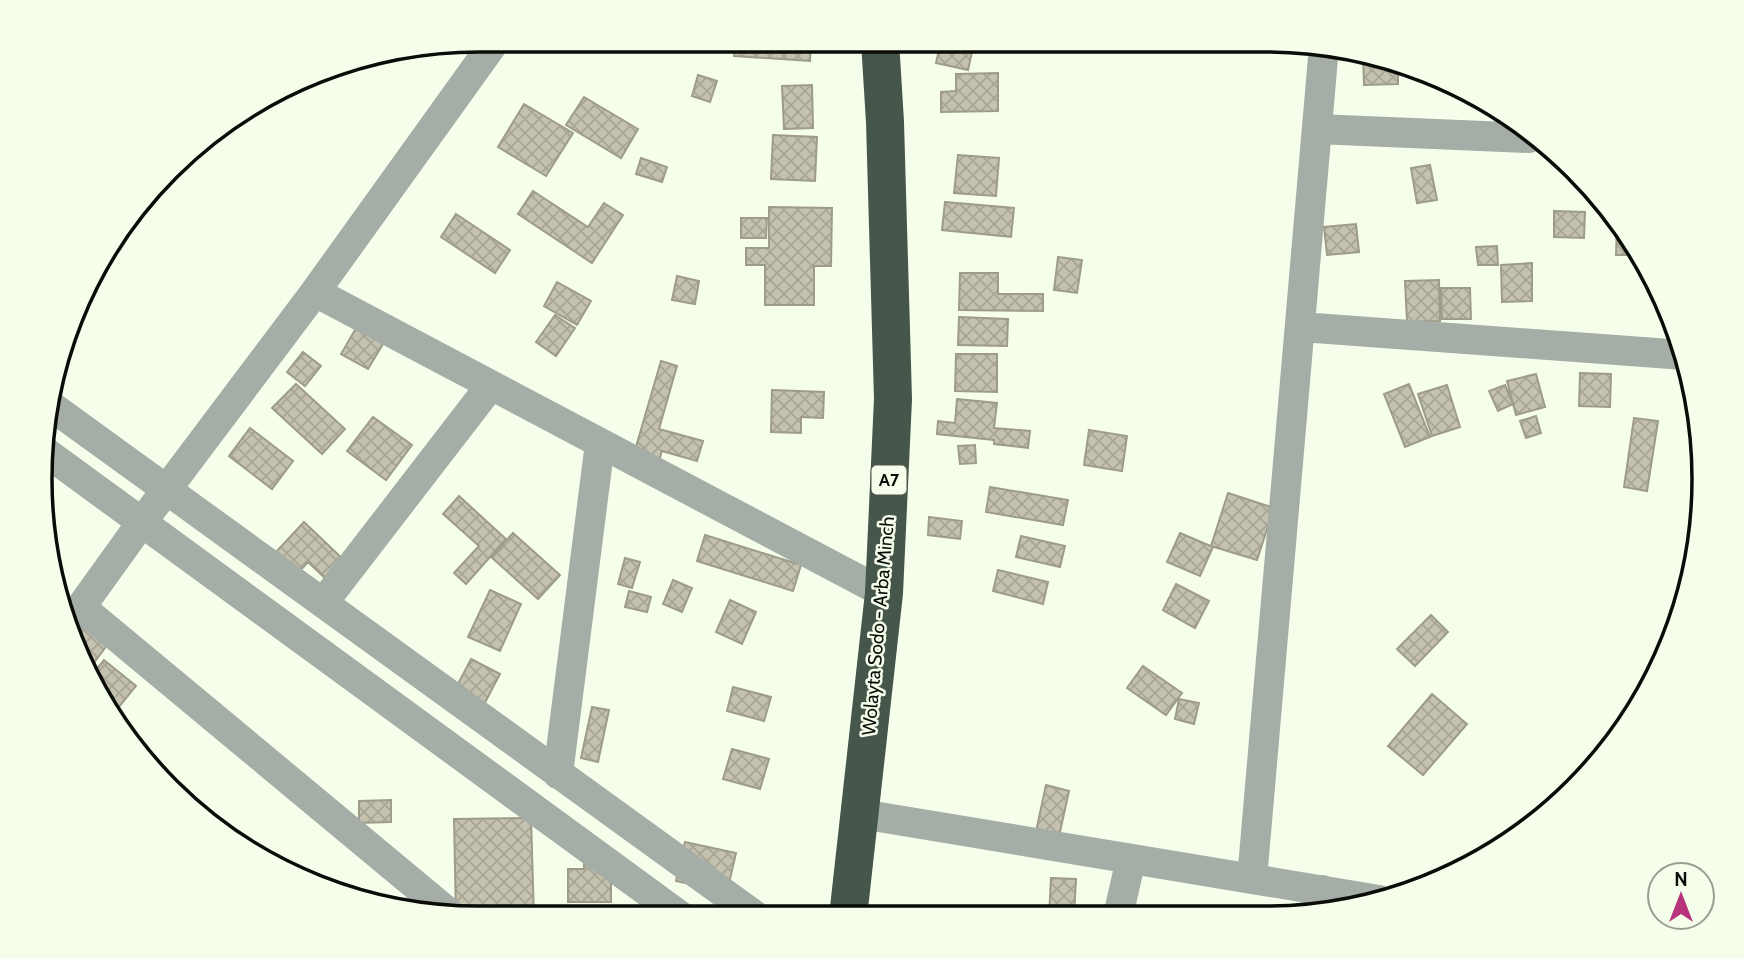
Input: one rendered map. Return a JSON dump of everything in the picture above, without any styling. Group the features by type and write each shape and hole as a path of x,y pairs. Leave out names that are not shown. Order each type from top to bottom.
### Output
{"highway":[{"name":"Wolayta Sodo - Arba Minch","path":"849,906 884,593 893,399 881,52"}],"street":[{"path":"438,905 75,616 487,52"},
{"path":"1252,879 1323,57"},
{"path":"1317,129 1520,138"},
{"path":"314,292 884,593"},
{"path":"1301,327 1673,354"},
{"path":"323,603 491,385"},
{"path":"58,411 742,906"},
{"path":"558,774 600,443"},
{"path":"53,457 142,522 643,905"},
{"path":"861,814 1252,879 1320,903"},
{"path":"1120,906 1131,859"}],"building":[{"path":"735,52 810,52 810,61 734,56"},
{"path":"938,52 972,52 968,70 936,63"},
{"path":"1363,64 1398,74 1398,84 1364,85"},
{"path":"998,73 998,111 941,112 941,92 956,91 956,74"},
{"path":"698,75 717,81 710,102 692,96"},
{"path":"812,85 813,128 784,129 782,86"},
{"path":"584,97 638,129 621,158 566,125"},
{"path":"524,104 573,133 546,176 498,147"},
{"path":"773,135 817,137 815,181 771,179"},
{"path":"958,155 999,158 996,196 954,193"},
{"path":"641,158 667,167 662,182 636,174"},
{"path":"1430,165 1437,200 1417,203 1411,168"},
{"path":"533,191 588,227 604,203 623,215 592,263 518,214"},
{"path":"945,202 1014,208 1011,237 942,230"},
{"path":"769,207 832,208 831,266 814,266 814,305 765,305 765,265 746,265 746,248 769,248"},
{"path":"1554,211 1585,212 1584,238 1554,237"},
{"path":"456,214 510,250 495,273 441,237"},
{"path":"741,218 767,218 766,238 741,238"},
{"path":"1356,224 1359,252 1327,255 1324,227"},
{"path":"1617,237 1628,255 1616,255"},
{"path":"1497,246 1498,265 1478,265 1476,247"},
{"path":"1058,257 1082,260 1077,293 1054,290"},
{"path":"1532,263 1532,301 1502,302 1501,265"},
{"path":"960,273 998,273 998,294 1043,294 1043,311 959,310"},
{"path":"677,276 699,281 695,304 672,300"},
{"path":"1439,280 1440,321 1407,322 1405,281"},
{"path":"557,282 591,301 577,325 544,306"},
{"path":"1441,288 1470,288 1471,319 1442,319"},
{"path":"555,315 575,328 556,356 536,342"},
{"path":"959,317 1008,319 1007,346 958,345"},
{"path":"359,323 386,339 368,369 341,354"},
{"path":"303,352 321,366 305,386 287,372"},
{"path":"956,354 997,354 997,392 955,391"},
{"path":"661,361 677,366 659,429 703,441 697,461 662,451 658,464 633,457"},
{"path":"1580,373 1611,374 1610,407 1579,406"},
{"path":"1536,374 1545,407 1516,415 1507,381"},
{"path":"296,384 345,429 322,454 272,408"},
{"path":"1409,384 1430,437 1405,447 1384,394"},
{"path":"1447,385 1460,427 1432,436 1418,394"},
{"path":"1505,385 1513,404 1498,411 1489,391"},
{"path":"772,390 824,392 823,418 801,417 801,433 771,432"},
{"path":"957,399 997,403 994,428 1030,431 1028,448 994,444 994,440 937,434 938,421 955,423"},
{"path":"1536,416 1541,433 1526,438 1520,421"},
{"path":"373,417 412,445 386,480 347,451"},
{"path":"1634,418 1658,421 1647,491 1624,487"},
{"path":"250,428 293,461 272,489 229,456"},
{"path":"1089,430 1127,436 1122,471 1084,465"},
{"path":"975,445 976,463 960,464 958,446"},
{"path":"990,487 1068,500 1063,525 986,512"},
{"path":"1228,493 1274,508 1257,560 1211,546"},
{"path":"459,496 506,539 466,584 454,573 479,546 443,514"},
{"path":"929,517 962,521 960,539 928,535"},
{"path":"304,522 345,561 327,580 308,562 284,588 262,567"},
{"path":"513,533 560,575 538,599 491,557"},
{"path":"1180,533 1213,547 1200,576 1167,562"},
{"path":"705,535 801,565 793,591 697,561"},
{"path":"1021,536 1065,546 1060,567 1016,557"},
{"path":"625,558 640,562 632,588 618,584"},
{"path":"998,570 1048,582 1043,604 993,591"},
{"path":"673,580 692,588 682,612 663,604"},
{"path":"1176,584 1209,601 1195,628 1163,610"},
{"path":"490,590 521,604 500,651 468,637"},
{"path":"629,591 651,597 647,612 625,607"},
{"path":"730,600 756,612 742,644 716,632"},
{"path":"1431,615 1448,632 1415,666 1397,649"},
{"path":"90,620 113,637 94,662 85,643 81,632"},
{"path":"471,659 500,674 478,716 449,701"},
{"path":"104,660 136,686 118,708 110,693 97,668"},
{"path":"1143,666 1182,693 1166,715 1127,688"},
{"path":"733,687 771,697 764,721 727,711"},
{"path":"1432,694 1467,724 1423,775 1388,746"},
{"path":"1179,699 1199,703 1194,724 1175,719"},
{"path":"592,707 609,710 598,762 581,758"},
{"path":"732,749 769,759 760,789 723,779"},
{"path":"1046,785 1069,791 1058,841 1035,836"},
{"path":"391,800 391,822 359,823 359,801"},
{"path":"531,818 534,906 456,906 454,819"},
{"path":"685,842 736,853 727,892 676,881"},
{"path":"584,858 611,858 611,902 568,902 568,869 584,869"},
{"path":"1051,878 1076,879 1075,906 1050,906"}]}
